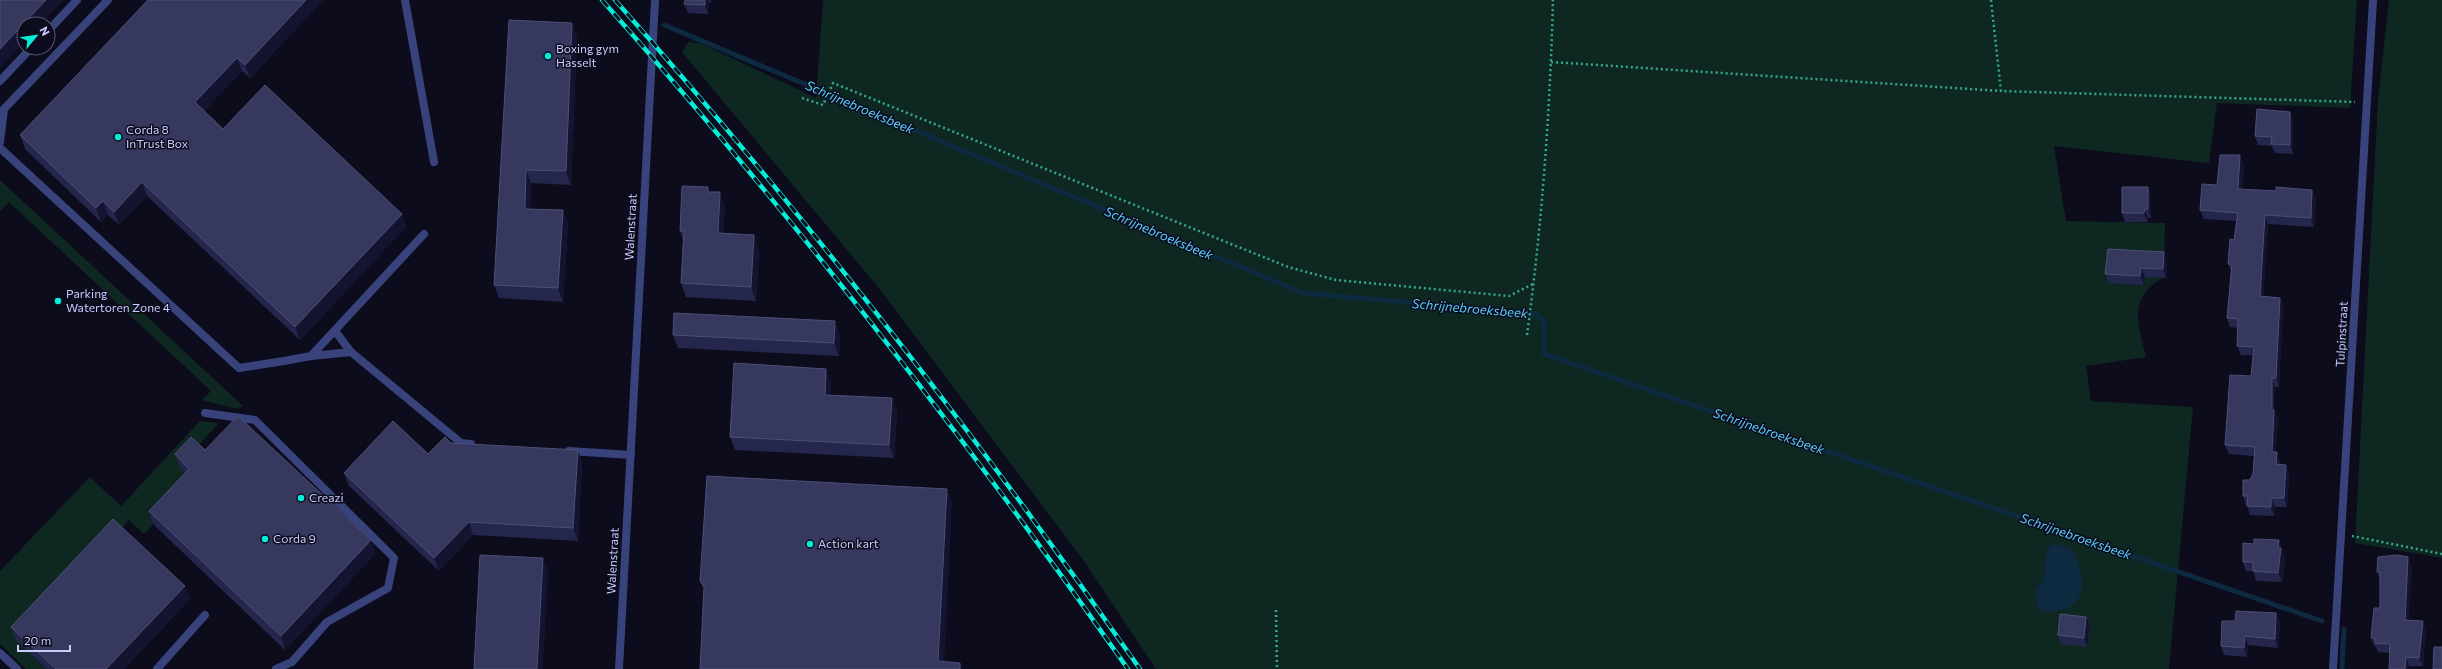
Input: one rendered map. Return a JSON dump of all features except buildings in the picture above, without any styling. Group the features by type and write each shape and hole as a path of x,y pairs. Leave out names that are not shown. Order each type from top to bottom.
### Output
{"street":[{"path":"56,22 77,0"},
{"path":"0,142 4,109 108,0"},
{"path":"405,0 434,162"},
{"name":"Walenstraat","path":"619,669 655,0"},
{"name":"Tulpinstraat","path":"2333,669 2373,0"},
{"path":"0,81 23,56"},
{"path":"0,148 239,368 311,356 351,352"},
{"path":"311,356 424,234"},
{"path":"335,330 351,352 461,443 484,445"},
{"path":"204,413 255,420 394,558 388,588 327,622 292,662 276,669"},
{"path":"561,450 631,455"},
{"path":"158,669 205,615"},
{"path":"0,653 17,669"}],"path":[{"path":"1527,335 1535,282 1554,0"},
{"path":"1992,0 2001,91"},
{"path":"1551,62 2001,91 2367,102"},
{"path":"802,98 823,105 832,83 1288,267 1336,280 1509,296 1535,282"},
{"path":"2342,534 2442,554"},
{"path":"1276,610 1277,669"}],"green space":[{"path":"823,0 2357,0 2350,108 2217,103 2209,163 2054,146 2066,221 2165,223 2164,277 2152,285 2144,294 2138,312 2138,322 2146,357 2086,366 2091,401 2193,407 2169,669 1156,669 1084,561 878,287 682,52 688,42 700,43 816,98"},
{"path":"2389,0 2442,0 2442,558 2355,543 2378,100"},
{"path":"0,180 243,406 237,409 202,400 211,391 9,202 0,211"},
{"path":"200,421 219,423 197,448 167,506 153,525 144,534 129,520 17,640 47,669 26,669 0,644 0,571 90,477 121,506"}],"water":[{"path":"2051,545 2065,546 2074,552 2080,568 2082,581 2081,590 2075,603 2069,607 2061,610 2041,611 2035,597 2035,593 2044,577 2046,554"}],"waterway":[{"name":"Schrijnebroeksbeek","path":"664,25 1303,293 1536,314 1544,322 1544,354 2322,621"},
{"name":"Schrijnebroeksbeek","path":"2342,669 2344,629"}],"railway":[{"path":"602,0 741,161 874,327 940,411 1128,669"},
{"path":"615,0 754,161 887,327 1016,496 1140,669"}],"place":[{"name":"Boxing gym Hasselt","path":"548,56"},
{"name":"Corda 8 InTrust Box","path":"118,137"},
{"name":"Parking Watertoren Zone 4","path":"58,301"},
{"name":"Creazi","path":"301,498"},
{"name":"Corda 9","path":"265,539"},
{"name":"Action kart","path":"810,544"}]}
